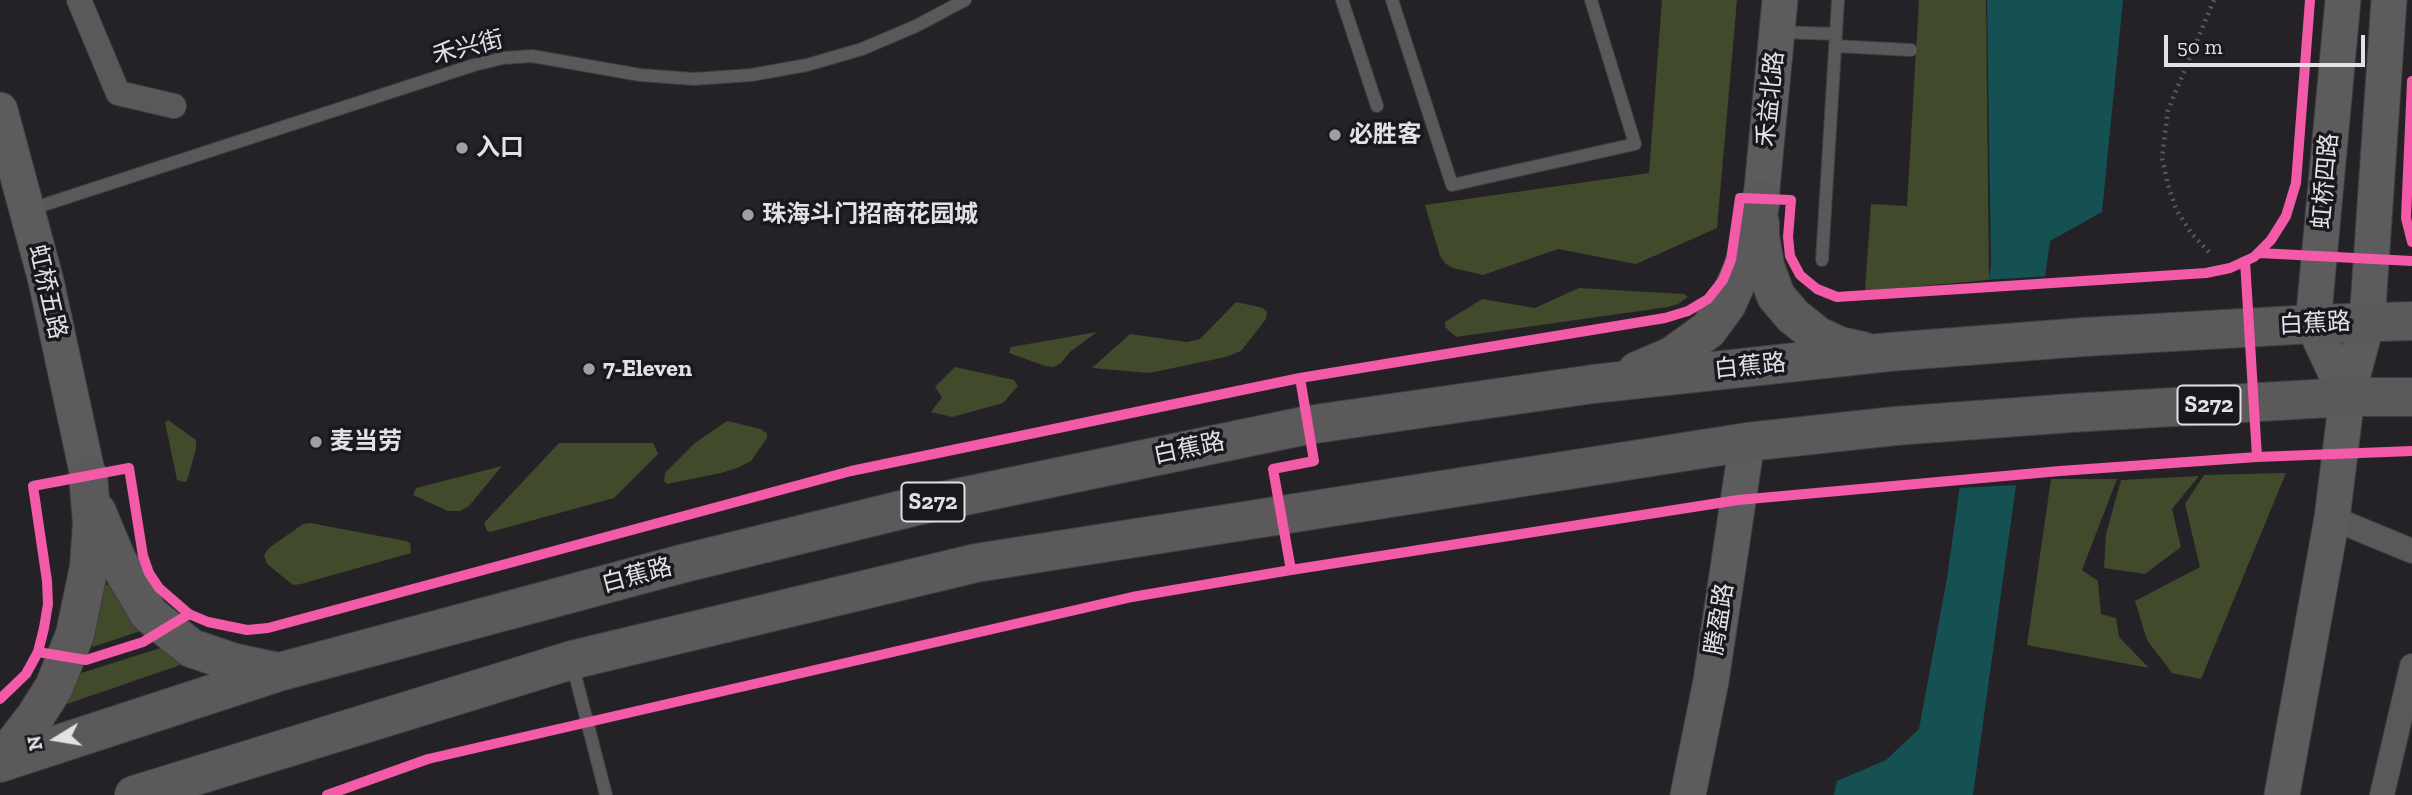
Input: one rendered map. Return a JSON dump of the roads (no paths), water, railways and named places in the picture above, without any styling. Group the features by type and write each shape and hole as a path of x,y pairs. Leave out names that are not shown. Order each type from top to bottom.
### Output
{"main road":[{"path":"1761,199 1760,235 1765,266 1776,296 1793,316 1818,336 1840,346 1889,352"},
{"path":"1593,384 1637,371 1672,356 1708,330 1727,303 1741,272 1753,240 1761,199"},
{"name":"白蕉路","path":"0,762 279,672 681,564 917,506 1308,425 1593,384 1889,352 2084,337 2412,321"},
{"name":"S272","path":"146,793 572,660 976,563 1747,442 1895,426 2071,412 2347,397 2412,397"},
{"path":"88,476 100,522 117,560 149,614 191,648 232,662 279,672"},
{"path":"0,762 35,717 54,687 75,634 89,567 92,534 88,476"}],"street":[{"path":"79,0 118,93 174,106"},
{"name":"虹桥四路","path":"2313,324 2343,0"},
{"name":"虹桥四路","path":"2281,795 2332,518 2347,397 2367,322 2389,0"},
{"name":"禾益北路","path":"1761,199 1779,16"},
{"name":"虹桥五路","path":"0,110 46,281 88,476"},
{"path":"2313,324 2347,397"},
{"name":"腾盈路","path":"1688,795 1711,681 1747,442"},
{"path":"2332,518 2412,551"},
{"path":"2382,795 2412,666"}],"lane":[{"name":"禾兴街","path":"27,210 474,65 503,58 532,56 640,75 694,79 751,75 807,65 862,49 916,26 965,0"},
{"path":"1342,0 1377,106"},
{"path":"1392,0 1452,185 1635,144 1591,0"},
{"path":"1822,260 1838,0"},
{"path":"1779,16 1836,40 1911,50"},
{"path":"572,660 606,795"}],"water":[{"path":"1987,0 2123,0 2102,212 2050,241 1973,795 1834,795 1837,781 1886,760 1919,729 1947,578 1991,265"}],"place":[{"name":"必胜客","path":"1335,135"},
{"name":"入口","path":"462,148"},
{"name":"珠海斗门招商花园城","path":"748,215"},
{"name":"7-Eleven","path":"589,369"},
{"name":"麦当劳","path":"316,442"}]}
